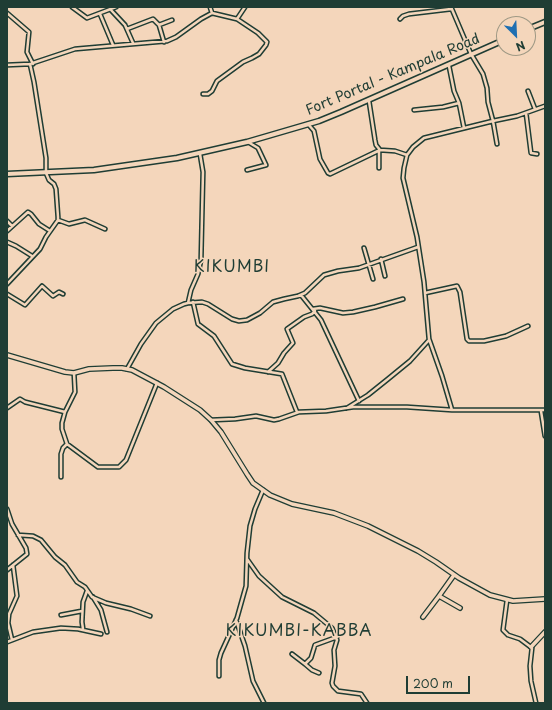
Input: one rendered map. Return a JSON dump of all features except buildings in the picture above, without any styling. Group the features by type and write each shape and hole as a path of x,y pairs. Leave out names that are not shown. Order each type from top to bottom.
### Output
{"main road":[{"name":"Fort Portal - Kampala Road","path":"7,174 94,170 200,154 247,142 320,121 449,66 471,54 496,43"}],"street":[{"path":"72,7 87,18 116,7"},
{"path":"210,7 212,13"},
{"path":"237,20 245,7"},
{"path":"400,19 409,14 451,8 487,88 488,102 494,121 497,144"},
{"path":"111,10 122,21 133,44"},
{"path":"7,13 28,32 29,37 27,52 31,64 46,158 46,173 56,189 58,220 40,249 7,284"},
{"path":"7,65 31,64 75,49 164,42 176,37 212,13 237,20 258,33 267,42 259,54 242,62 217,80 212,91 208,94 202,94"},
{"path":"100,14 113,45"},
{"path":"127,29 153,19 159,25 164,42"},
{"path":"159,25 172,20"},
{"path":"449,66 464,128"},
{"path":"528,91 535,109"},
{"path":"369,101 376,145 380,150 379,168"},
{"path":"414,110 443,107 459,103"},
{"path":"452,410 429,339 424,282 403,178 407,155 413,146 424,138 494,121 545,106"},
{"path":"526,112 532,153 537,154"},
{"path":"308,124 314,131 320,159 330,174 380,150 395,151 407,155"},
{"path":"247,142 258,148 266,165 247,170"},
{"path":"188,303 201,260 203,172 200,154"},
{"path":"7,231 23,215 29,212 39,224 50,231"},
{"path":"58,220 69,224 85,220 105,229"},
{"path":"7,221 12,226"},
{"path":"7,242 32,256"},
{"path":"127,369 140,344 156,323 173,310 188,303 202,302 208,304 232,319 242,321 253,318 273,302 301,295 310,290 324,275 359,268 418,247"},
{"path":"364,248 373,279"},
{"path":"381,259 385,276"},
{"path":"7,294 25,305 42,286 53,296 59,292 63,294"},
{"path":"425,293 457,286 460,292 466,339 469,341 484,341 506,336 528,326"},
{"path":"301,295 314,310 328,333 358,401"},
{"path":"268,372 278,363 293,343 287,329 304,317 312,314 314,310 320,308 343,313 353,312 376,308 403,299"},
{"path":"193,302 198,324 214,336 232,364 280,374 283,376 297,412"},
{"path":"346,408 368,395 410,361 429,339"},
{"path":"7,355 65,372 74,373 90,369 127,369 157,383 200,410 221,432 247,474 270,495 283,501 334,513 368,526 418,551 477,589 506,600 545,599"},
{"path":"74,373 75,392 65,412 62,425 67,444 95,466 119,467 126,460 157,383"},
{"path":"7,408 20,399 25,402 65,412"},
{"path":"211,420 256,416 274,420 297,412 346,408 407,407 452,410 545,410"},
{"path":"541,410 545,436"},
{"path":"61,477 61,454 63,448 67,444"},
{"path":"219,676 219,660 236,620 246,586 250,526 263,490"},
{"path":"7,509 12,524 26,548 27,554 7,570"},
{"path":"18,535 33,536 40,540 55,557 65,565 77,582 85,587 101,610 107,632"},
{"path":"247,559 268,586 282,597 317,615 332,628 337,637 334,650 335,672 332,683 333,686 338,691 361,694 367,703"},
{"path":"12,640 8,622 9,614 16,596 13,565"},
{"path":"423,617 454,575"},
{"path":"83,630 82,611 83,602 87,591"},
{"path":"439,596 460,608"},
{"path":"92,597 106,603 131,609 150,616"},
{"path":"506,600 503,630 508,635 520,639 531,647 531,681 536,703"},
{"path":"60,615 82,611"},
{"path":"236,620 245,646 253,681 264,703"},
{"path":"7,642 33,632 55,628 83,630 101,634"},
{"path":"531,647 545,632"},
{"path":"305,664 312,658 315,645 337,637"},
{"path":"292,654 312,670 319,673"}],"district":[{"name":"KIKUMBI","path":"232,268"},
{"name":"KIKUMBI-KABBA","path":"299,632"}]}
